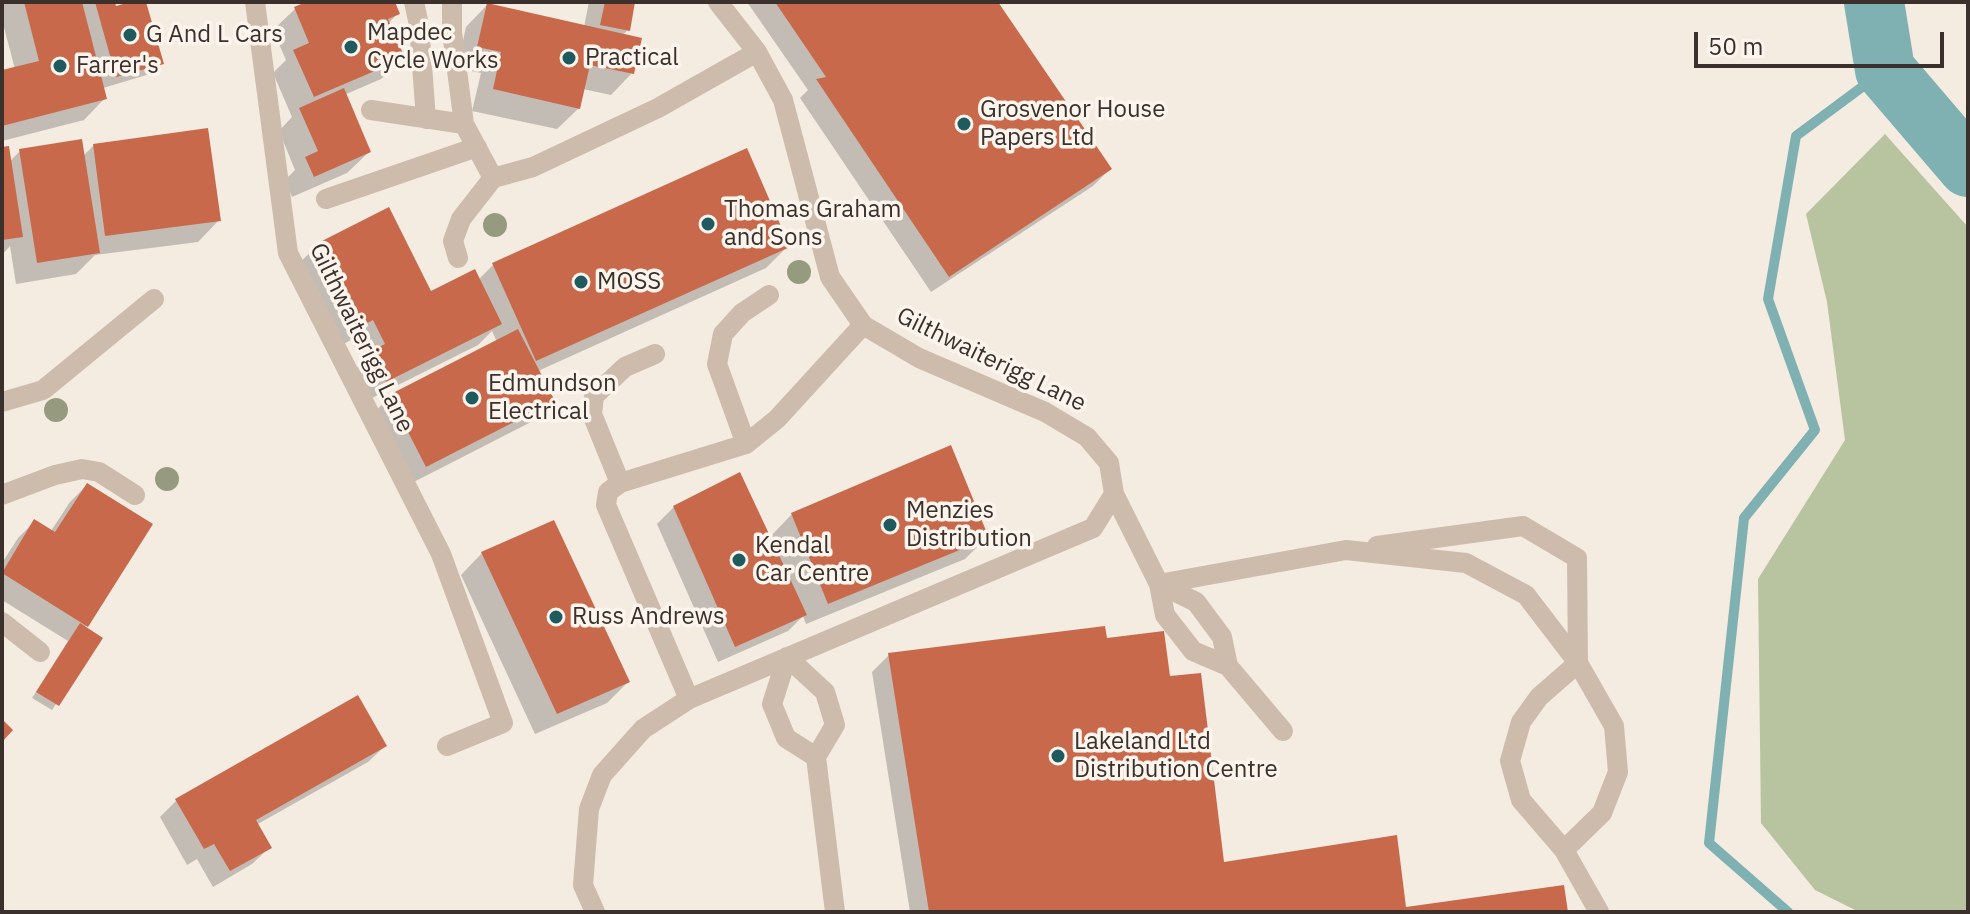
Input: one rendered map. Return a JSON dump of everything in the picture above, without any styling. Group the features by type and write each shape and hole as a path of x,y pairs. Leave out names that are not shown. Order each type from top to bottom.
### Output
{"street":[{"name":"Gilthwaiterigg Lane","path":"255,2 288,253 441,554 503,723 447,746"},
{"path":"414,2 419,25 426,119"},
{"path":"452,2 452,32 464,124 493,178"},
{"name":"Gilthwaiterigg Lane","path":"718,2 757,52 783,100 830,277 863,325 919,358 1045,412 1087,437 1109,463 1114,494 1159,584 1165,615 1193,651 1228,666"},
{"path":"458,258 453,241 461,219 493,178 533,167 658,108 757,52"},
{"path":"371,110 464,124"},
{"path":"326,199 477,147"},
{"path":"746,444 717,364 723,334 742,313 769,295"},
{"path":"2,402 43,390 154,299"},
{"path":"689,699 606,505 608,492 620,483 746,444 777,419 863,325"},
{"path":"620,483 592,414 594,396 625,367 655,354"},
{"path":"2,495 55,475 82,469 99,472 135,495"},
{"path":"595,912 583,885 589,809 602,775 643,729 689,699 1093,528 1114,494"},
{"path":"1159,584 1346,550 1523,526 1577,558 1578,663 1539,697 1521,722 1510,761 1521,800 1564,850 1599,912"},
{"path":"1346,550 1466,563 1526,595 1578,663 1614,726 1618,772 1602,813 1564,850"},
{"path":"1159,584 1196,602 1222,637 1228,666 1283,731"},
{"path":"2,622 40,652"},
{"path":"787,657 825,692 835,725 816,757 835,912"},
{"path":"787,657 772,704 786,738 816,757"}],"green space":[{"path":"1885,134 1968,227 1968,912 1859,912 1815,890 1761,823 1758,579 1845,440 1827,302 1806,214"}],"building":[{"name":"Farrer's","path":"24,2 82,2 107,99 2,126 2,70 39,61"},
{"name":"G And L Cars","path":"95,2 115,2 116,6 146,2 164,64 116,77"},
{"name":"Mapdec Cycle Works","path":"306,2 395,2 400,14 388,19 405,58 314,97 293,50 309,43 294,7"},
{"path":"605,2 635,2 630,31 600,25"},
{"name":"Grosvenor House Papers Ltd","path":"775,2 998,2 1112,169 949,277 816,79 826,77"},
{"name":"Practical","path":"487,3 642,38 634,74 590,65 580,109 493,89 501,52 477,47"},
{"path":"344,88 371,152 314,177 305,157 318,151 299,108"},
{"path":"208,128 221,221 105,236 93,144"},
{"path":"82,139 100,253 37,263 19,149"},
{"path":"9,146 23,237 2,240 2,147"},
{"path":"747,148 790,247 536,361 492,263"},
{"path":"389,207 431,291 475,269 502,324 386,382 371,351 385,344 373,320 358,328 316,244"},
{"name":"Edmundson Electrical","path":"518,329 555,401 426,467 389,395"},
{"name":"Menzies Distribution","path":"951,445 989,538 828,604 791,513"},
{"name":"Kendal Car Centre","path":"740,472 807,615 735,647 673,506"},
{"path":"87,483 153,524 88,627 2,573 34,519 55,532"},
{"name":"Russ Andrews","path":"554,520 630,682 557,714 481,552"},
{"path":"80,623 103,638 59,706 36,692"},
{"name":"Lakeland Ltd Distribution Centre","path":"1105,626 1107,638 1164,631 1170,676 1201,673 1224,862 1397,835 1406,907 1564,885 1568,912 929,912 888,653"},
{"path":"358,695 387,746 256,820 272,848 230,871 214,844 204,849 175,799"},
{"path":"2,719 13,730 2,742"}],"waterway":[{"path":"1874,2 1885,70 1968,167"},
{"path":"1788,912 1709,843 1744,518 1815,430 1768,299 1796,136 1885,70"}],"place":[{"name":"G And L Cars","path":"130,35"},
{"name":"Mapdec Cycle Works","path":"351,47"},
{"name":"Practical","path":"569,58"},
{"name":"Farrer's","path":"60,66"},
{"name":"Grosvenor House Papers Ltd","path":"964,124"},
{"name":"Thomas Graham and Sons","path":"708,224"},
{"name":"MOSS","path":"581,282"},
{"name":"Edmundson Electrical","path":"472,398"},
{"name":"Menzies Distribution","path":"890,525"},
{"name":"Kendal Car Centre","path":"739,560"},
{"name":"Russ Andrews","path":"556,617"},
{"name":"Lakeland Ltd Distribution Centre","path":"1058,756"}]}
